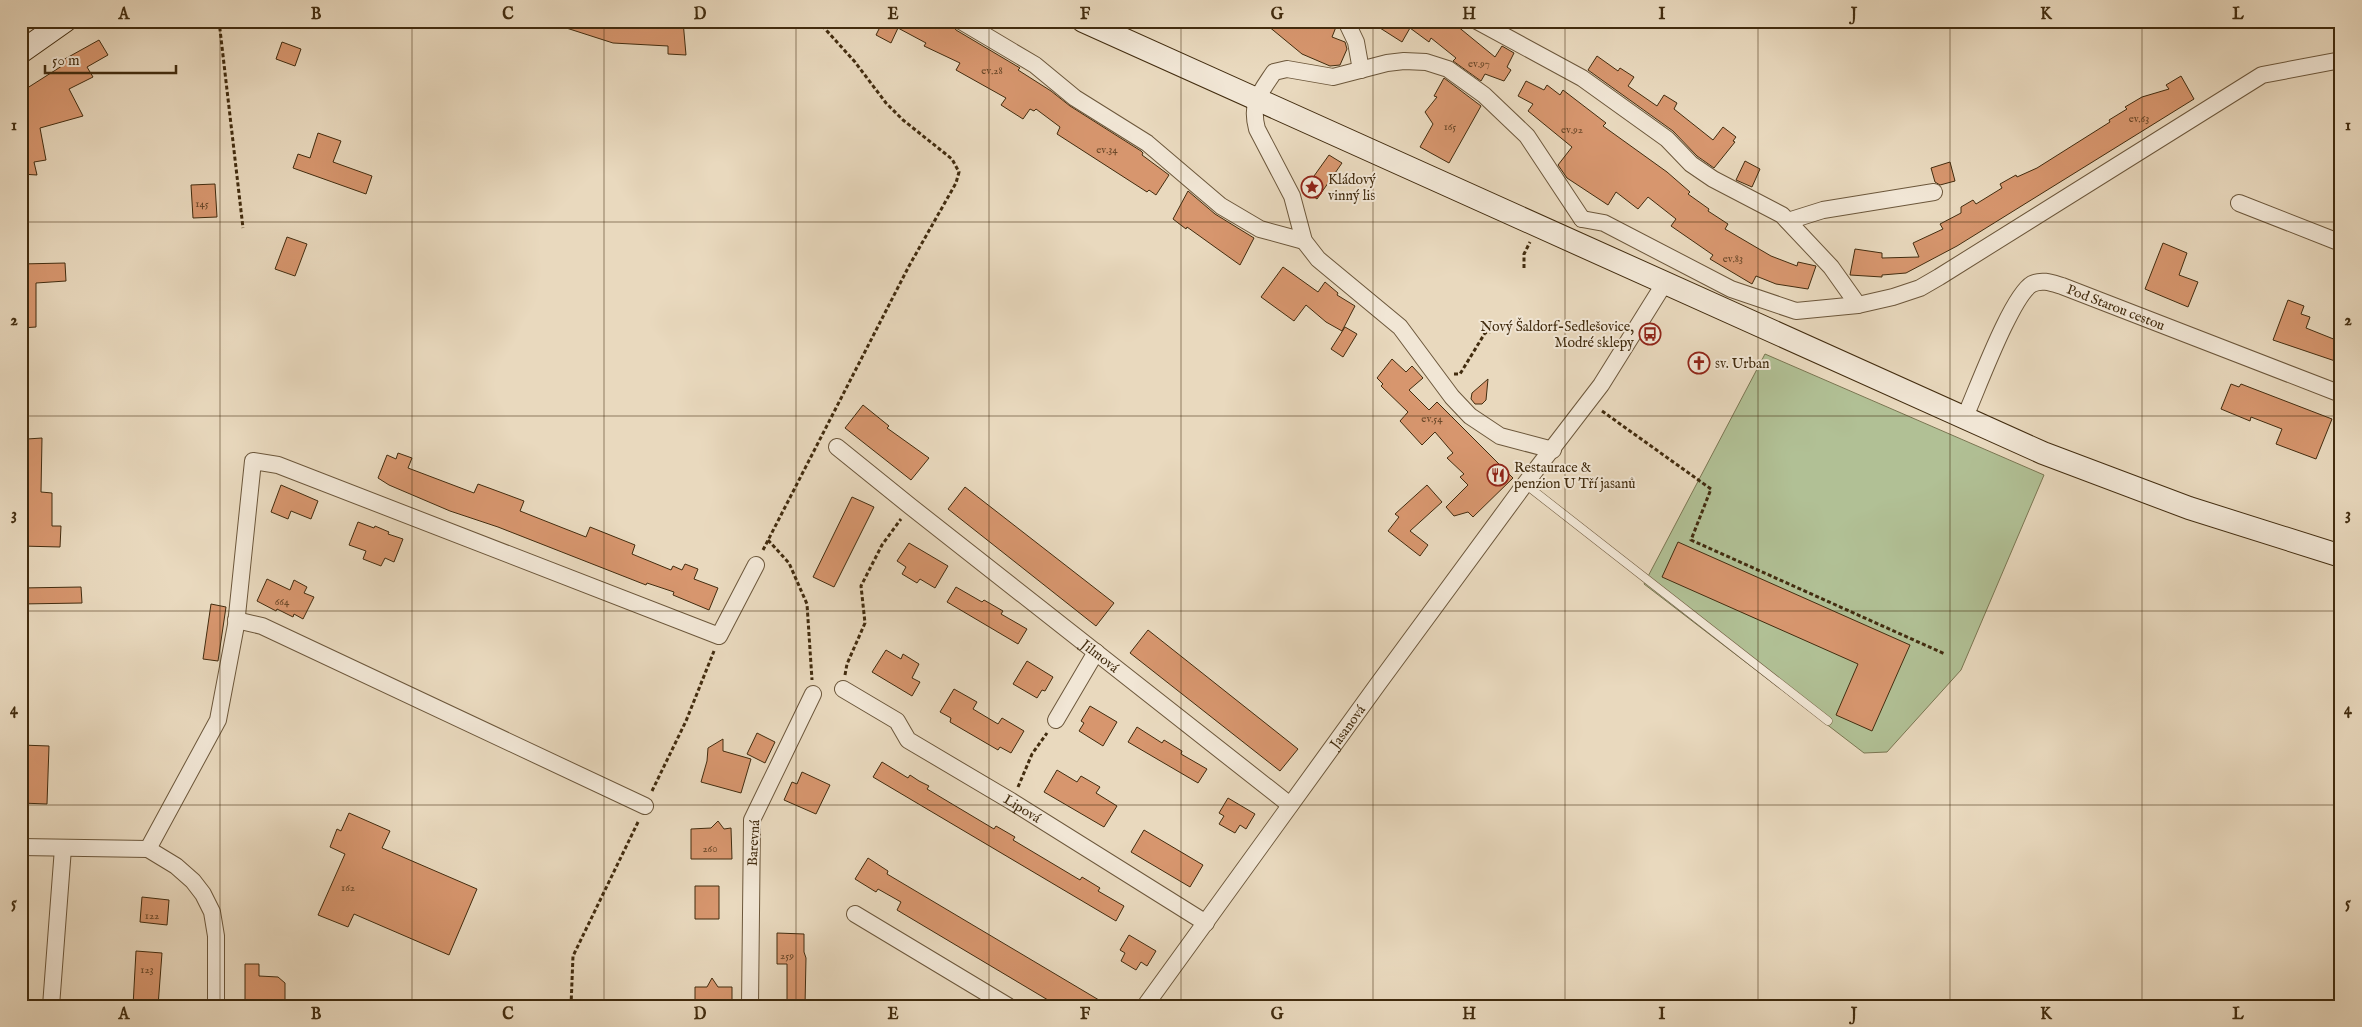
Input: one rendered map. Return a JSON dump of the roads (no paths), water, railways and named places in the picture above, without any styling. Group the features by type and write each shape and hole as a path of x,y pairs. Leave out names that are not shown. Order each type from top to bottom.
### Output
{"main road":[{"path":"21,52 65,21"},
{"path":"1083,21 1964,419 2123,484 2244,527 2341,556"}],"street":[{"path":"961,21 1035,65 1076,98 1147,143 1221,206 1260,229 1304,241"},
{"path":"1346,21 1356,42 1361,70"},
{"path":"1477,21 1582,78 1667,139 1691,164 1713,179 1782,215 1831,267 1858,305"},
{"path":"1553,450 1510,439 1490,430 1461,407 1436,377 1400,327 1318,259 1304,241 1292,196 1257,129 1254,119 1255,99 1274,72 1287,69 1333,77 1387,63 1404,61 1426,62 1448,69 1484,95 1527,136 1582,218 1604,223 1731,289 1796,311 1858,305 1908,293 1939,278 2262,75 2341,60"},
{"path":"1788,221 1823,210 1934,192"},
{"path":"2239,203 2341,243"},
{"path":"1566,239 1582,218"},
{"name":"Pod Starou cestou","path":"1964,419 2015,306 2027,288 2042,281 2062,286 2341,394"},
{"name":"Jasanová","path":"1146,1006 1290,805 1525,484 1553,450 1611,370 1664,284"},
{"name":"Jilmová","path":"837,447 1290,805"},
{"path":"148,849 218,720 236,620 253,461 278,465 719,636 756,565"},
{"path":"236,620 262,626 645,806"},
{"path":"1056,720 1096,652"},
{"name":"Lipová","path":"843,689 897,721 908,740 1011,801 1206,923"},
{"name":"Barevná","path":"750,1006 752,820 813,694"},
{"path":"21,847 148,849 176,866 193,881 203,894 212,912 216,936 216,1006"},
{"path":"51,1006 63,848"},
{"path":"855,914 1008,1006"}],"lane":[{"path":"1525,484 1828,721"}],"place":[{"name":"Kládový vinný lis","path":"1312,187"},
{"name":"Nový Šaldorf-Sedlešovice, Modré sklepy","path":"1650,334"},
{"name":"sv. Urban","path":"1699,363"},
{"name":"Restaurace & penzion U Tří jasanů","path":"1498,475"}]}
